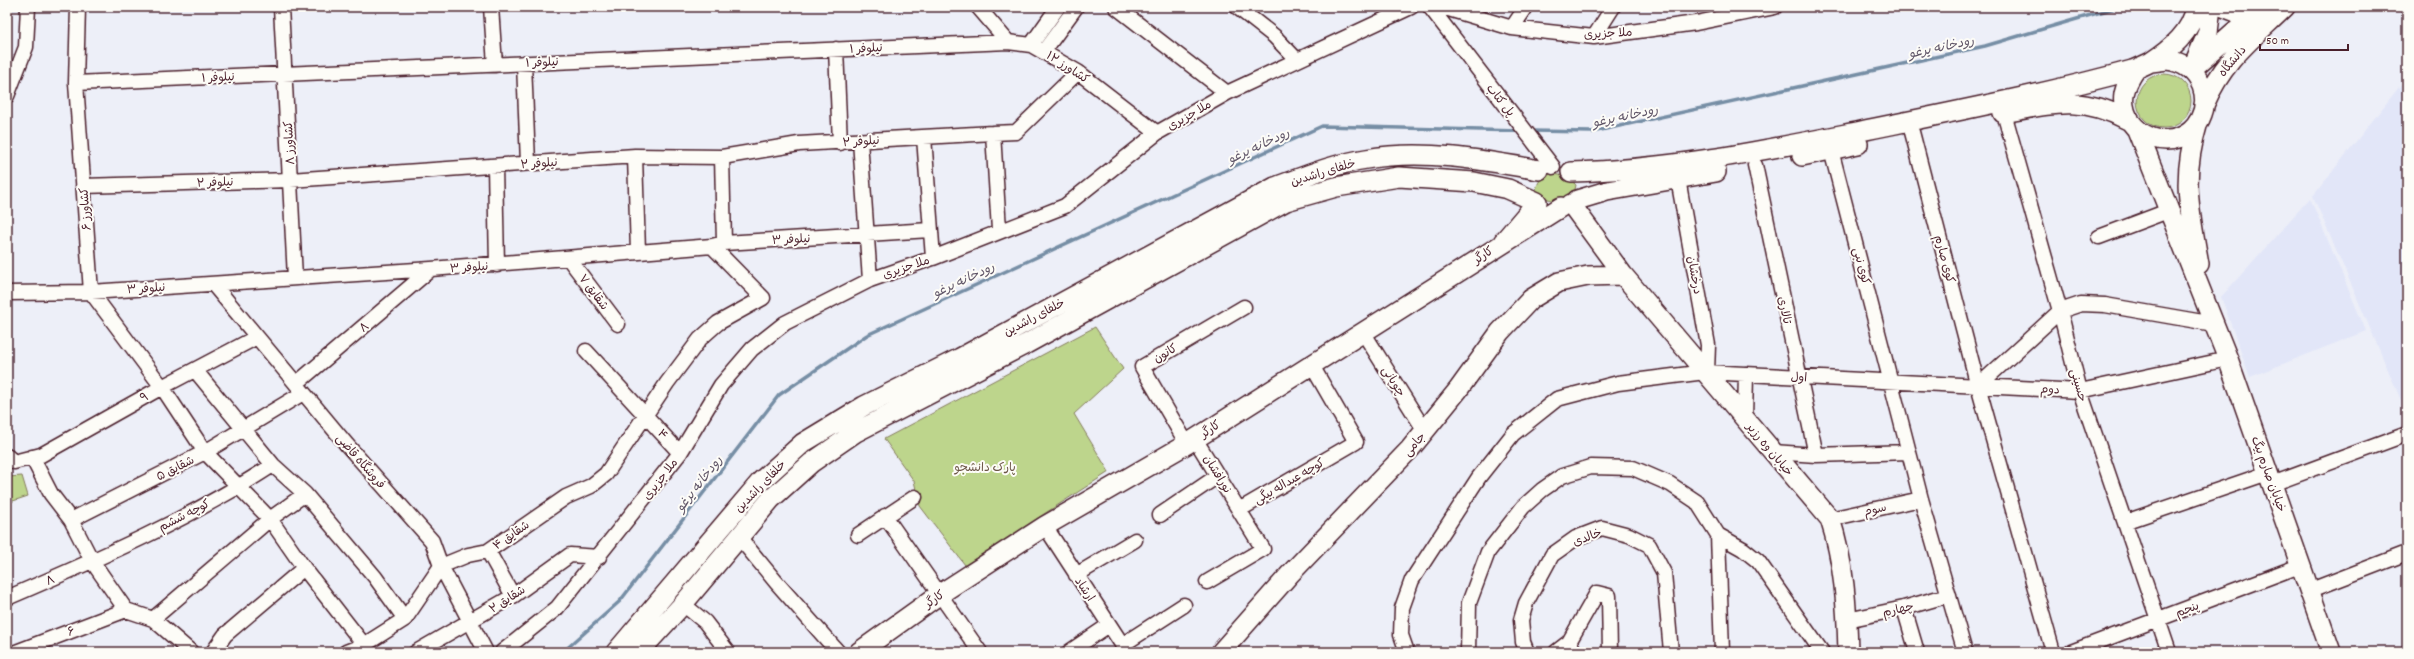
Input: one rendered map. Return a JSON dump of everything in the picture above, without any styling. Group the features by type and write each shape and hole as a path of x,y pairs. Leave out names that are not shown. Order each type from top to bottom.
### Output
{"main road":[{"path":"2133,125 2124,107 2124,93 2144,65 2182,37 2192,22 2196,7"},
{"path":"2191,70 2208,32 2212,7"},
{"path":"2223,7 2241,14 2261,8"},
{"name":"دانشگاه","path":"2201,114 2212,87 2228,62 2285,7"},
{"name":"دانشگاه","path":"2191,70 2261,8"},
{"path":"640,652 683,604 771,499 811,463 856,432 1026,344 1286,202 1336,187 1399,177 1474,182 1508,189 1537,202 1549,206 1569,204 1607,191 1755,165 2004,113 2060,103 2076,103 2110,110 2133,125 2146,137 2169,141 2190,131 2201,114 2202,86 2191,70 2172,61 2144,65 1962,110 1728,158 1647,168 1571,172 1546,169 1532,176 1528,186 1529,192 1537,202"},
{"name":"خیابان صارم بیگ","path":"2201,114 2187,169 2187,197 2204,297"},
{"name":"خیابان صارم بیگ","path":"2133,125 2228,359 2311,590 2331,652"},
{"name":"خلفای راشدین","path":"616,652 761,481 803,443 864,406 960,358 1275,187 1318,171 1366,159 1424,155 1464,158 1546,169"},
{"path":"1569,204 1582,188 1580,182 1571,172"},
{"path":"1503,242 1537,202"},
{"name":"کارگر","path":"859,652 940,594 1045,526 1191,441 1503,242 1569,204"},
{"name":"خیابان وه رزیر","path":"1569,204 1622,276 1706,372 1830,519 1837,540 1847,620 1848,652"},
{"name":"جامی","path":"1221,652 1290,574 1410,449 1458,390 1500,332 1531,299 1559,282 1588,276 1622,276"}],"street":[{"path":"7,96 26,46 28,7"},
{"name":"کشاورز ۶","path":"78,7 76,83 91,292"},
{"name":"کشاورز ۸","path":"281,7 295,278"},
{"path":"491,7 495,64"},
{"path":"978,7 1008,42"},
{"path":"1037,48 1058,7"},
{"path":"1037,48 1076,7"},
{"path":"1116,7 1227,93"},
{"path":"1237,7 1274,36 1296,59"},
{"name":"ملا جزیری","path":"502,652 557,608 680,453 721,386 752,349 785,323 870,280 933,258 999,230 1065,206 1157,133 1227,93 1296,59 1411,7"},
{"name":"پل کتاب","path":"1430,7 1471,63 1530,137 1546,169"},
{"name":"ملا جزیری","path":"1442,7 1512,28 1594,36 1696,23 1775,7"},
{"path":"1512,28 1526,7"},
{"path":"1594,36 1613,7"},
{"name":"نیلوفر ۱","path":"76,83 1008,42"},
{"name":"کشاورز ۱۲","path":"1008,42 1037,48 1078,72 1157,133"},
{"path":"836,49 840,142"},
{"path":"524,63 528,163"},
{"name":"نیلوفر ۲","path":"83,186 290,180 635,156 722,157 799,144 1016,132 1078,72"},
{"name":"حسینی","path":"2004,113 2060,311 2080,391 2169,652"},
{"name":"کوی صارم","path":"1912,132 1978,386 2053,652"},
{"path":"993,133 999,230"},
{"path":"924,137 933,258"},
{"path":"860,141 870,280"},
{"name":"کوی نبی","path":"1831,150 1921,499 1965,652"},
{"path":"635,156 638,252"},
{"path":"718,244 722,157"},
{"name":"تالاری","path":"1755,165 1798,377 1816,455"},
{"path":"495,166 497,265"},
{"name":"درخشان","path":"1678,179 1708,345 1706,372"},
{"path":"2099,237 2168,211"},
{"name":"نیلوفر ۳","path":"7,294 91,292 497,265 718,244 930,230"},
{"name":"شقایق ۴","path":"441,566 468,555 488,551 566,497 591,486 606,474 684,359 700,339 724,319 763,298 718,244"},
{"name":"شقایق ۷","path":"569,259 618,324"},
{"name":"۸","path":"300,389 431,269"},
{"name":"فروشگاه قاضی","path":"213,284 300,389 432,541 441,566 486,652"},
{"path":"91,292 162,387 205,452 237,488 270,520 304,568 364,645"},
{"path":"1978,386 2060,311 2081,304 2105,306 2214,324"},
{"name":"کانون","path":"1191,441 1142,367 1244,307"},
{"name":"چوپانی","path":"1363,332 1425,431"},
{"name":"۹","path":"7,456 14,462 41,456 162,387 257,337"},
{"name":"۴","path":"586,351 680,453"},
{"name":"دوم","path":"1892,382 2080,391 2228,359"},
{"name":"کوچه عبداله بیگی","path":"1207,582 1263,549 1239,510 1356,442 1311,364"},
{"path":"195,370 273,465 305,494 375,577 405,619"},
{"name":"اول","path":"1407,652 1401,635 1402,608 1412,580 1479,477 1513,434 1556,399 1618,383 1706,372 1892,382"},
{"path":"1745,419 1746,374"},
{"name":"شقایق ۵","path":"71,520 205,452 243,430 300,389"},
{"path":"2125,522 2407,434"},
{"name":"نورافشان","path":"1191,441 1219,475 1239,510"},
{"path":"1773,452 1816,455 1909,452"},
{"path":"32,457 51,494 71,520 92,562 126,610 153,619 191,652"},
{"name":"کوچه ششم","path":"92,562 237,488 273,465"},
{"path":"1468,652 1469,603 1488,552 1523,507 1542,490 1562,476 1591,467 1633,468 1670,484 1697,502 1718,535 1743,549 1758,560 1822,652"},
{"path":"1160,515 1219,475"},
{"path":"153,619 270,520 305,494"},
{"path":"858,535 915,497"},
{"name":"سوم","path":"1830,519 1921,499"},
{"path":"885,516 940,594 977,651"},
{"name":"ارشاد","path":"1045,526 1125,648"},
{"name":"خالدی","path":"1527,652 1523,642 1521,620 1526,603 1552,555 1576,538 1602,528 1629,535 1649,545 1664,574 1670,648"},
{"path":"1718,535 1722,652"},
{"path":"739,537 776,582 838,652"},
{"path":"1076,575 1135,540"},
{"path":"488,551 513,596"},
{"path":"2311,590 2407,553"},
{"name":"شقایق ۲","path":"416,652 513,596 570,556 599,557"},
{"name":"۸","path":"7,598 92,562"},
{"name":"پنجم","path":"2071,652 2302,565"},
{"path":"346,652 364,645 405,619 441,566"},
{"path":"214,652 225,635 304,568"},
{"path":"1556,652 1572,647 1597,593 1609,596 1610,652"},
{"name":"چهارم","path":"1847,620 1904,608 1949,595"},
{"path":"683,604 705,622 728,652"},
{"path":"1125,648 1184,605"},
{"path":"1904,608 1917,652"},
{"name":"۶","path":"16,652 126,610"},
{"path":"1069,652 1110,625"}],"shaded area":[{"path":"2407,77 2407,414 2313,196"},
{"path":"2310,198 2366,331 2250,377 2221,297"}],"green space":[{"path":"2159,74 2169,74 2179,78 2187,86 2191,96 2191,106 2187,116 2179,124 2169,128 2159,128 2149,124 2141,116 2137,106 2137,96 2141,86 2149,78"},
{"path":"1548,174 1556,174 1570,179 1576,185 1574,194 1564,199 1554,200 1540,194 1536,190 1538,184 1542,178"},
{"name":"پارک دانشجو","path":"1095,327 1123,369 1074,414 1109,472 965,565 920,506 914,481 884,439"},
{"path":"22,476 28,496 7,503 7,477"}],"waterway":[{"name":"رودخانه یرغو","path":"1531,131 1592,132 1985,46 2118,7"},
{"name":"رودخانه یرغو","path":"563,652 620,601 779,395 867,335 1322,126 1520,131"}]}
